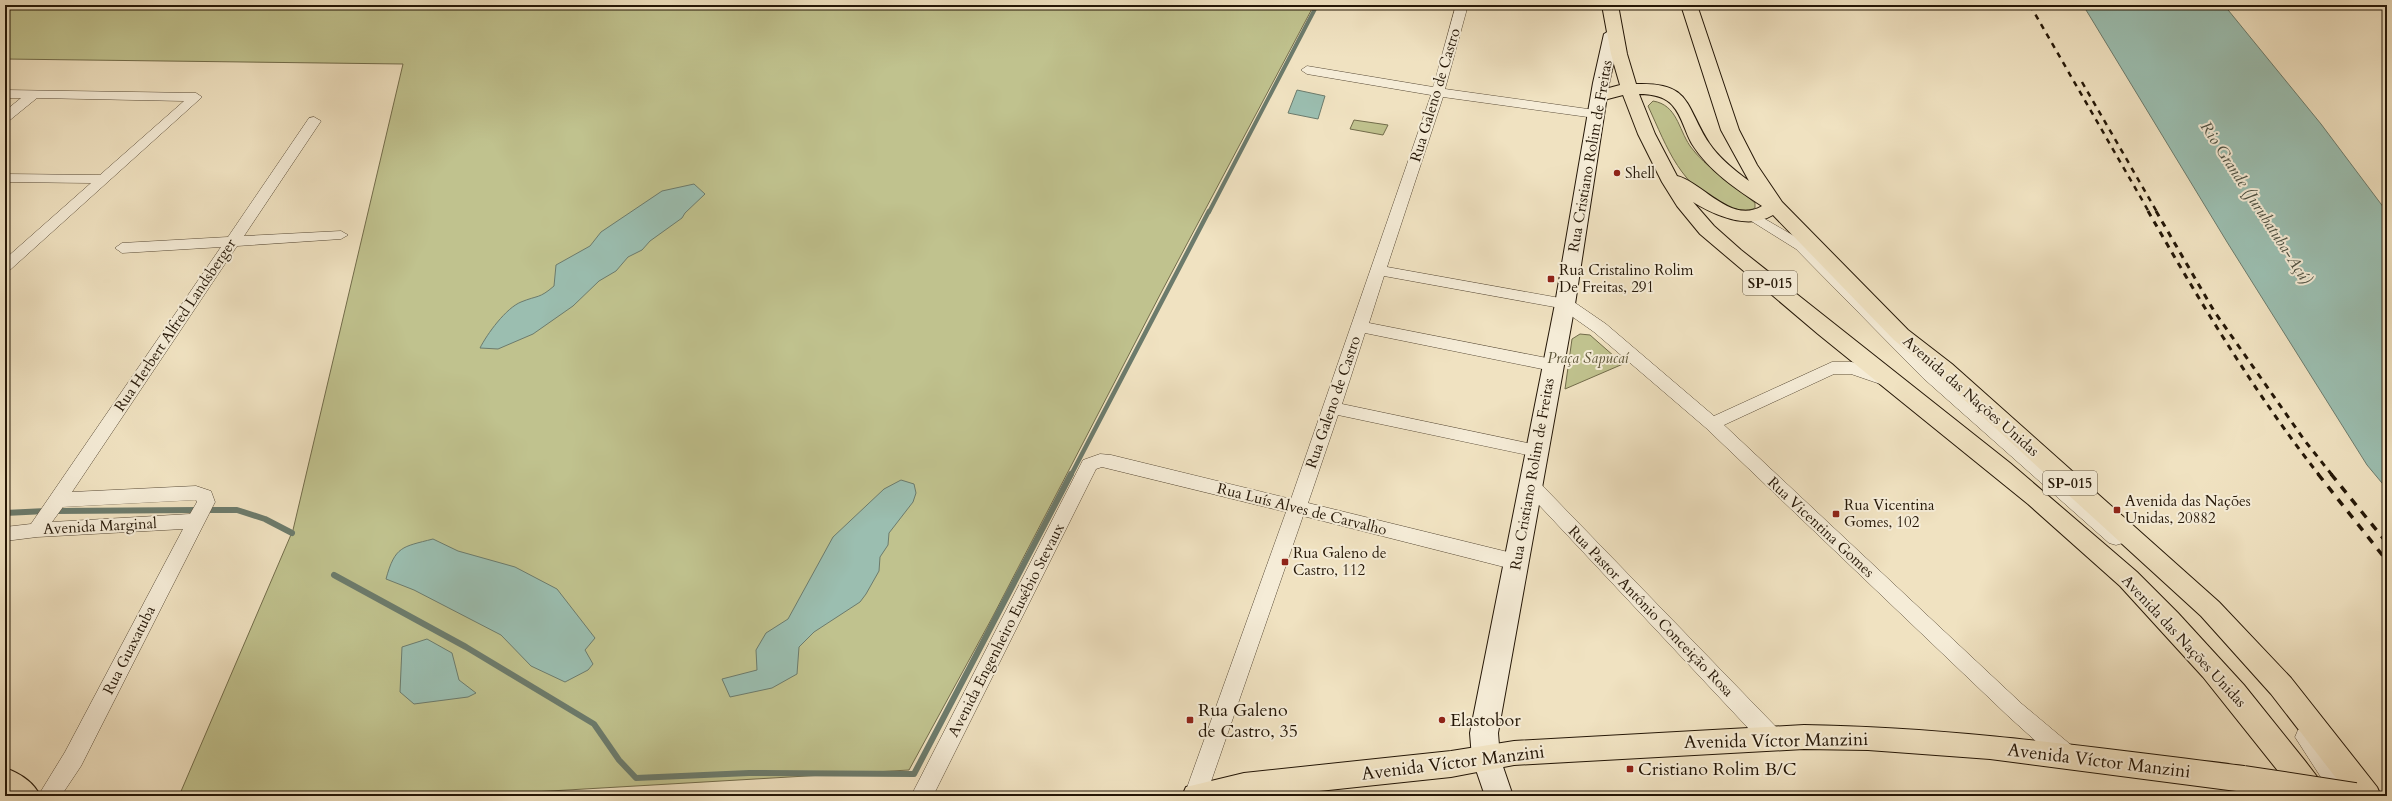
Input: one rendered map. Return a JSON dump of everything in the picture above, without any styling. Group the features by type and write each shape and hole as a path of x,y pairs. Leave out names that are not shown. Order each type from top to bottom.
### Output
{"main road":[{"name":"SP-015","path":"1610,5 1612,34"},
{"name":"Avenida das Nações Unidas","path":"1689,5 1730,130 1748,164 1775,206 1901,336 1944,369 2210,609 2281,686 2367,796"},
{"name":"Avenida das Nações Unidas","path":"1612,34 1630,90 1666,171 1684,202 1704,226 1836,338 1978,450 2069,526 2146,596 2268,732 2315,796"},
{"path":"1600,96 1608,92 1630,90 1656,91 1678,101 1696,137 1705,150 1745,187 1775,206 1764,213 1753,216 1722,209 1702,199 1666,171"},
{"name":"Avenida Víctor Manzini","path":"1196,796 1244,786 1311,780 1486,758 1514,753 1811,737 1914,741 1990,747 2244,779 2355,796"},
{"path":"5,781 26,796"}],"street":[{"name":"Rua Galeno de Castro","path":"1196,796 1296,507 1332,408 1438,92 1462,5"},
{"name":"Rua Cristiano Rolim de Freitas","path":"1498,796 1486,758 1485,727 1552,365 1565,304 1601,83 1612,34"},
{"path":"1307,70 1438,92 1596,114"},
{"path":"5,94 196,97 196,100 5,267"},
{"path":"5,117 34,94"},
{"name":"Rua Herbert Alfred Landsberger","path":"40,525 314,121"},
{"path":"5,178 105,179"},
{"path":"1753,216 1805,250 1928,374 2136,556 2209,623 2258,674 2306,737 2346,796"},
{"path":"122,248 341,235"},
{"path":"1378,270 1565,304"},
{"name":"Rua Vicentina Gomes","path":"1565,304 1600,328 1712,424 2015,710 2070,758"},
{"path":"1359,326 1552,365"},
{"path":"1712,424 1832,368 1852,368 1890,381"},
{"path":"1332,408 1537,451"},
{"name":"Rua Luís Alves de Carvalho","path":"1089,465 1100,460 1111,460 1516,562"},
{"name":"Avenida Engenheiro Eusébio Stevaux","path":"922,796 1089,465"},
{"name":"Rua Pastor Antônio Conceição Rosa","path":"1530,484 1772,738"},
{"name":"Avenida Marginal","path":"5,534 40,525 199,514 205,496 196,493 57,501"},
{"name":"Rua Guaxatuba","path":"49,796 72,759 199,514"}],"green space":[{"path":"5,5 1314,5 1163,289 992,618 909,770 465,796 179,796 293,530 403,64 5,59"},
{"path":"1653,101 1661,103 1672,112 1690,146 1704,162 1755,203 1755,208 1742,210 1728,207 1712,199 1698,189 1687,178 1669,152 1648,106"},
{"path":"1354,120 1388,125 1383,135 1350,129"},
{"name":"Praça Sapucaí","path":"1580,334 1590,335 1623,364 1565,389 1572,339"}],"water":[{"name":"Rio Grande (Jurubatuba-Açú)","path":"2083,5 2224,5 2321,124 2387,212 2387,489 2367,465 2227,242"},
{"path":"1297,90 1325,96 1318,119 1288,113"},
{"path":"694,184 705,194 685,213 682,218 650,241 642,250 628,257 616,271 599,281 573,306 533,334 498,349 480,348 492,329 509,310 521,302 541,295 554,286 556,265 590,246 601,232 662,191"},
{"path":"901,480 914,484 916,493 913,502 889,533 888,545 880,557 879,571 860,602 814,632 799,647 797,674 772,688 730,697 722,679 757,670 756,650 766,633 788,619 833,537 884,489"},
{"path":"433,539 458,551 515,567 557,589 595,638 585,650 593,664 588,670 565,682 531,666 501,635 414,590 386,579 393,560 401,550 407,546"},
{"path":"427,639 452,653 459,680 476,693 468,697 414,704 400,692 402,647"}],"waterway":[{"path":"1209,212 1317,5"},
{"path":"2366,5 2377,7"},
{"path":"1071,475 1209,211"},
{"path":"334,575 466,647 594,724 619,760 636,778 749,773 914,774 1071,474"},
{"path":"54,511 198,510"},
{"path":"206,510 237,510 265,519 292,533"},
{"path":"5,513 46,511"}],"railway":[{"path":"2030,5 2149,212"},
{"path":"2082,82 2157,212"},
{"path":"2148,211 2250,379 2272,412 2319,475"},
{"path":"2156,211 2214,311 2305,441 2332,475"},
{"path":"2318,474 2387,561"},
{"path":"2331,474 2387,543"}],"place":[{"name":"Shell","path":"1617,173"},
{"name":"Rua Cristalino Rolim De Freitas, 291","path":"1551,279"},
{"name":"Avenida das Nações Unidas, 20882","path":"2117,510"},
{"name":"Rua Vicentina Gomes, 102","path":"1836,514"},
{"name":"Rua Galeno de Castro, 112","path":"1285,562"},
{"name":"Rua Galeno de Castro, 35","path":"1190,720"},
{"name":"Elastobor","path":"1442,720"},
{"name":"Cristiano Rolim B/C","path":"1630,769"}]}
